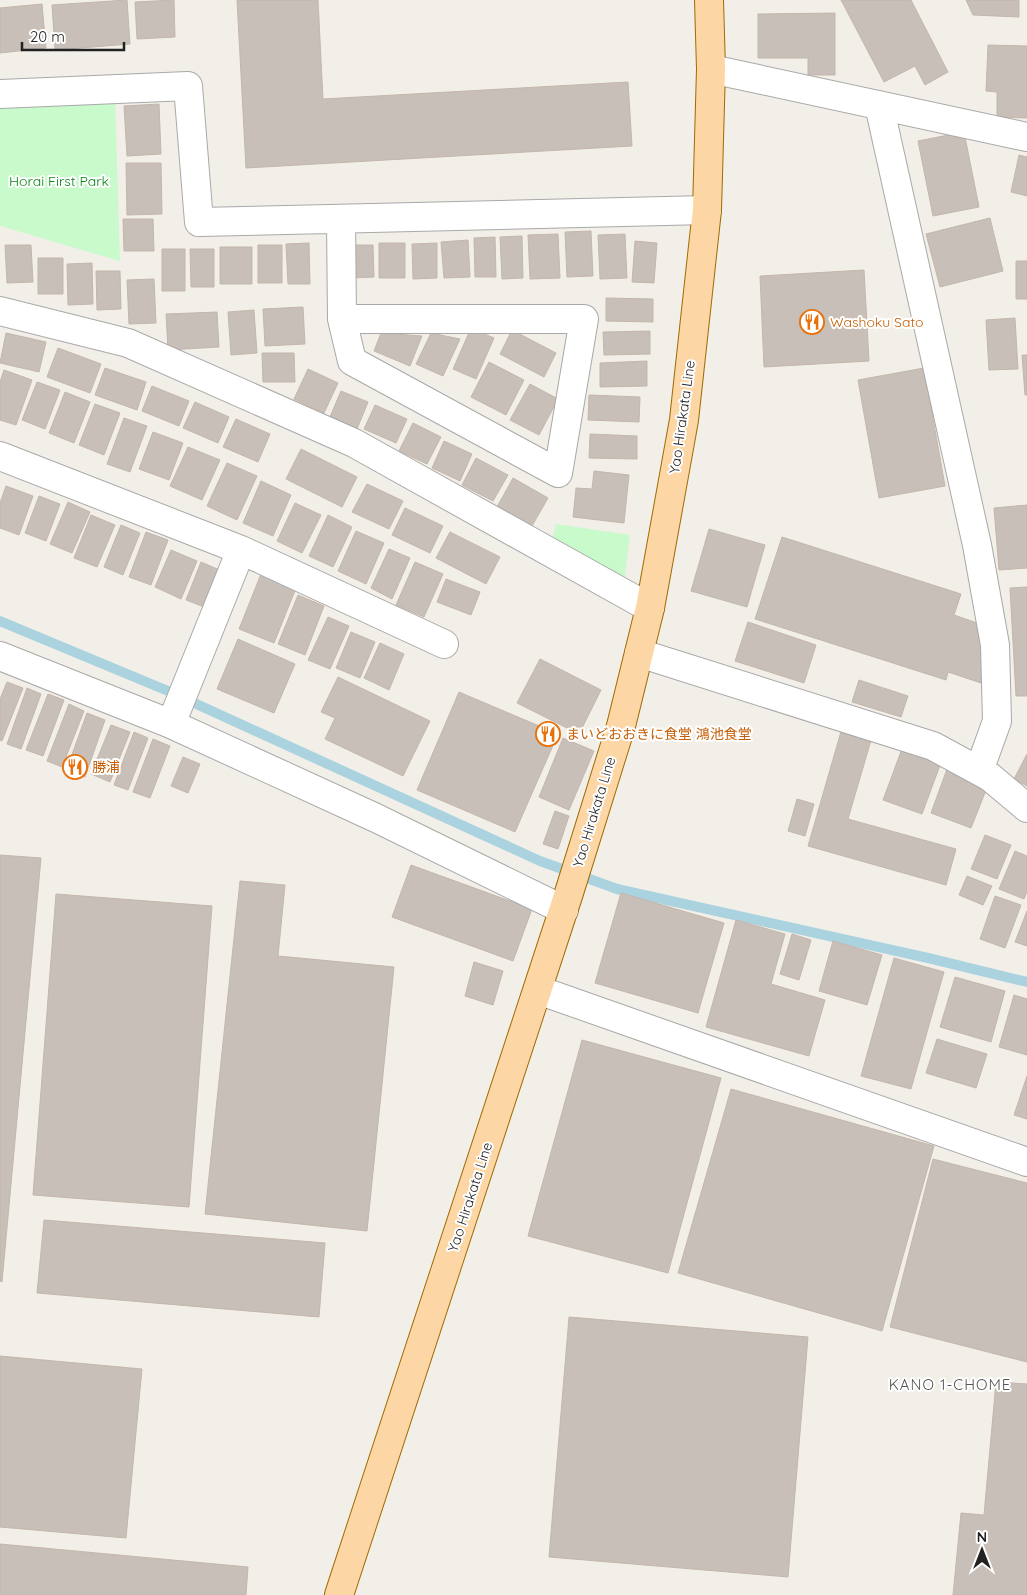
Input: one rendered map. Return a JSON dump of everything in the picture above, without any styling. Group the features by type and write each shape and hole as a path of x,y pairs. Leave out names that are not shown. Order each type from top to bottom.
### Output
{"main road":[{"name":"Yao Hirakata Line","path":"339,1595 566,903 621,726 650,608 684,420 707,210 711,69 709,0"}],"street":[{"path":"711,69 1027,137"},
{"path":"0,94 188,86 199,222 707,210"},
{"path":"879,104 977,545 995,645 997,721 979,771"},
{"path":"341,219 342,319 352,361 558,474 584,319 342,319"},
{"path":"0,311 128,343 345,439 650,608"},
{"path":"0,456 241,550 444,644"},
{"path":"172,721 241,550"},
{"path":"638,653 933,746 990,777 1027,808"},
{"path":"0,656 172,721 376,818 566,903"},
{"path":"538,990 1027,1162"}],"green space":[{"name":"Horai First Park","path":"115,99 120,261 0,226 0,104"},
{"path":"556,524 630,535 624,582 551,545"}],"building":[{"path":"127,0 130,44 55,50 52,5"},
{"path":"174,0 175,37 137,39 135,2"},
{"path":"237,0 318,0 323,99 628,82 632,146 246,168"},
{"path":"841,0 911,0 948,72 925,85 915,66 884,82"},
{"path":"966,0 1019,0 1019,17 973,15"},
{"path":"42,4 46,48 0,53 0,8"},
{"path":"835,13 835,75 808,75 808,58 758,58 758,14"},
{"path":"988,45 1027,46 1027,118 997,117 997,92 986,91"},
{"path":"159,104 161,154 127,156 124,106"},
{"path":"964,132 979,207 933,216 918,141"},
{"path":"1019,155 1027,157 1027,196 1011,192"},
{"path":"126,163 161,163 162,214 127,215"},
{"path":"990,218 1003,271 940,287 926,234"},
{"path":"123,219 153,219 154,251 124,251"},
{"path":"591,231 593,276 567,277 565,232"},
{"path":"558,234 560,278 530,279 528,235"},
{"path":"625,234 627,278 600,279 598,235"},
{"path":"522,236 523,278 502,279 500,237"},
{"path":"495,237 496,277 475,277 474,238"},
{"path":"468,240 470,277 444,278 441,242"},
{"path":"635,241 657,243 654,283 632,282"},
{"path":"309,243 310,284 288,284 286,244"},
{"path":"379,243 405,243 405,278 379,278"},
{"path":"437,243 437,278 413,279 412,244"},
{"path":"5,245 31,245 33,282 7,283"},
{"path":"258,245 282,245 282,283 258,283"},
{"path":"349,245 373,245 374,277 350,278"},
{"path":"220,247 252,247 252,284 220,284"},
{"path":"162,249 185,249 185,291 162,291"},
{"path":"190,249 214,249 214,287 191,287"},
{"path":"38,258 63,258 63,294 38,294"},
{"path":"1016,261 1027,261 1027,299 1016,299"},
{"path":"92,263 93,304 68,305 67,264"},
{"path":"864,270 869,361 764,367 760,276"},
{"path":"96,271 120,271 121,309 97,310"},
{"path":"154,279 156,323 129,324 127,280"},
{"path":"606,298 653,299 653,322 606,321"},
{"path":"303,307 305,344 265,346 263,309"},
{"path":"254,310 257,353 231,355 228,312"},
{"path":"217,312 219,347 168,350 166,314"},
{"path":"1015,318 1018,369 989,370 986,320"},
{"path":"471,328 494,338 476,379 453,369"},
{"path":"512,330 556,353 544,377 500,354"},
{"path":"650,331 650,354 604,355 603,332"},
{"path":"6,333 46,342 39,372 0,363"},
{"path":"381,333 422,336 410,366 374,351"},
{"path":"431,333 460,339 443,376 416,364"},
{"path":"58,348 101,364 90,393 47,377"},
{"path":"262,353 294,353 295,382 263,382"},
{"path":"1022,355 1027,355 1027,395 1025,395"},
{"path":"647,361 647,386 600,387 600,363"},
{"path":"489,362 524,380 506,415 471,397"},
{"path":"105,368 146,382 137,410 95,395"},
{"path":"924,368 945,486 879,498 858,380"},
{"path":"308,369 338,383 324,413 294,399"},
{"path":"4,370 32,380 16,425 0,420 0,382"},
{"path":"37,382 60,390 45,429 22,420"},
{"path":"530,384 558,399 539,435 510,420"},
{"path":"152,386 189,401 179,426 142,411"},
{"path":"341,391 368,402 357,429 330,417"},
{"path":"65,392 90,402 74,443 49,433"},
{"path":"589,395 640,397 639,422 588,420"},
{"path":"195,402 229,417 218,443 183,428"},
{"path":"95,404 120,413 104,455 79,445"},
{"path":"375,405 407,419 396,443 364,429"},
{"path":"124,418 147,426 130,472 107,464"},
{"path":"236,419 270,434 258,462 223,447"},
{"path":"413,423 441,437 427,464 399,451"},
{"path":"153,432 183,443 169,480 139,469"},
{"path":"590,434 637,436 637,459 589,458"},
{"path":"444,441 472,454 460,481 432,468"},
{"path":"188,447 220,460 202,500 170,486"},
{"path":"301,449 357,477 342,507 286,479"},
{"path":"476,458 508,475 493,501 462,485"},
{"path":"227,463 257,476 237,520 207,506"},
{"path":"594,471 629,475 624,523 573,517 576,488 592,489"},
{"path":"513,478 548,498 532,526 497,507"},
{"path":"261,481 291,495 273,536 243,523"},
{"path":"367,484 403,501 389,529 352,512"},
{"path":"6,486 33,496 19,535 0,528 0,503"},
{"path":"39,496 60,504 46,541 25,533"},
{"path":"68,502 90,512 72,553 50,544"},
{"path":"295,503 321,515 302,553 277,541"},
{"path":"1027,505 1027,568 999,570 994,508"},
{"path":"405,508 443,526 430,553 392,535"},
{"path":"91,515 115,525 97,567 74,558"},
{"path":"328,515 352,527 333,567 309,556"},
{"path":"121,525 140,533 123,575 104,567"},
{"path":"709,529 765,545 747,607 691,591"},
{"path":"356,531 384,543 366,584 338,571"},
{"path":"146,532 168,540 151,585 129,577"},
{"path":"450,532 500,557 486,584 436,558"},
{"path":"782,537 961,594 954,615 983,625 984,684 948,672 946,680 755,619"},
{"path":"389,549 410,558 392,599 371,588"},
{"path":"171,550 197,561 181,599 155,587"},
{"path":"201,562 222,571 207,608 186,600"},
{"path":"415,562 443,574 424,617 396,605"},
{"path":"261,574 296,588 274,643 239,629"},
{"path":"446,579 480,592 471,615 437,602"},
{"path":"1027,587 1027,696 1016,696 1010,588"},
{"path":"298,595 324,606 305,655 278,644"},
{"path":"328,617 349,626 330,669 308,660"},
{"path":"748,622 816,645 804,683 735,661"},
{"path":"351,632 375,642 360,678 336,668"},
{"path":"238,639 295,664 274,713 217,689"},
{"path":"380,643 404,654 389,690 364,678"},
{"path":"540,659 601,690 579,734 517,703"},
{"path":"338,677 430,721 403,776 325,739 335,718 321,712"},
{"path":"859,680 908,696 901,717 852,702"},
{"path":"7,682 23,688 2,741 0,740 0,699"},
{"path":"27,688 41,694 21,749 7,744"},
{"path":"459,692 558,734 515,832 417,790"},
{"path":"48,694 64,700 43,756 26,750"},
{"path":"69,704 84,711 62,767 47,761"},
{"path":"87,713 105,720 85,777 66,771"},
{"path":"111,725 130,732 110,782 91,774"},
{"path":"842,728 872,737 848,819 956,849 946,885 808,846"},
{"path":"134,732 148,738 128,790 114,785"},
{"path":"563,738 594,751 569,810 539,797"},
{"path":"153,739 170,746 150,798 133,792"},
{"path":"903,746 942,760 922,814 883,800"},
{"path":"1027,754 1027,786 1014,779"},
{"path":"183,757 200,764 188,793 171,786"},
{"path":"947,769 988,785 971,828 931,813"},
{"path":"797,799 814,804 805,836 788,831"},
{"path":"555,811 569,816 558,849 543,844"},
{"path":"985,835 1011,845 997,879 971,869"},
{"path":"1015,851 1027,856 1027,892 1024,899 999,889"},
{"path":"0,855 41,858 2,1282 0,1281"},
{"path":"411,865 532,909 513,961 392,917"},
{"path":"967,876 992,886 983,905 959,895"},
{"path":"240,881 285,885 278,956 394,967 367,1231 205,1214"},
{"path":"621,893 724,923 698,1013 595,983"},
{"path":"56,894 212,906 189,1207 33,1195"},
{"path":"995,896 1021,905 1005,948 980,939"},
{"path":"1027,911 1027,946 1015,942"},
{"path":"736,920 785,934 771,984 825,1000 809,1056 706,1027"},
{"path":"792,934 811,940 799,980 780,974"},
{"path":"833,941 882,955 867,1005 819,991"},
{"path":"894,958 944,972 911,1089 861,1076"},
{"path":"474,962 503,971 493,1005 465,996"},
{"path":"955,977 1005,991 991,1042 940,1027"},
{"path":"1014,995 1027,999 1027,1055 999,1047"},
{"path":"937,1039 987,1054 976,1088 926,1073"},
{"path":"582,1040 721,1078 668,1273 528,1236"},
{"path":"1027,1076 1027,1119 1014,1115"},
{"path":"731,1089 934,1146 882,1331 678,1273"},
{"path":"933,1159 1027,1183 1027,1362 890,1327"},
{"path":"44,1220 325,1243 319,1317 37,1293"},
{"path":"569,1317 808,1337 788,1577 549,1557"},
{"path":"0,1356 142,1369 126,1538 0,1527"},
{"path":"996,1382 1027,1384 1027,1595 953,1595 961,1513 984,1515"},
{"path":"0,1544 248,1567 246,1595 0,1595"}],"waterway":[{"path":"0,621 168,691 540,861 617,889 928,958 1027,982"}],"place":[{"name":"Washoku Sato","path":"812,322"},
{"name":"まいどおおきに食堂 鴻池食堂","path":"548,734"},
{"name":"勝浦","path":"75,767"}],"district":[{"name":"KANO 1-CHOME","path":"950,1385"}]}
